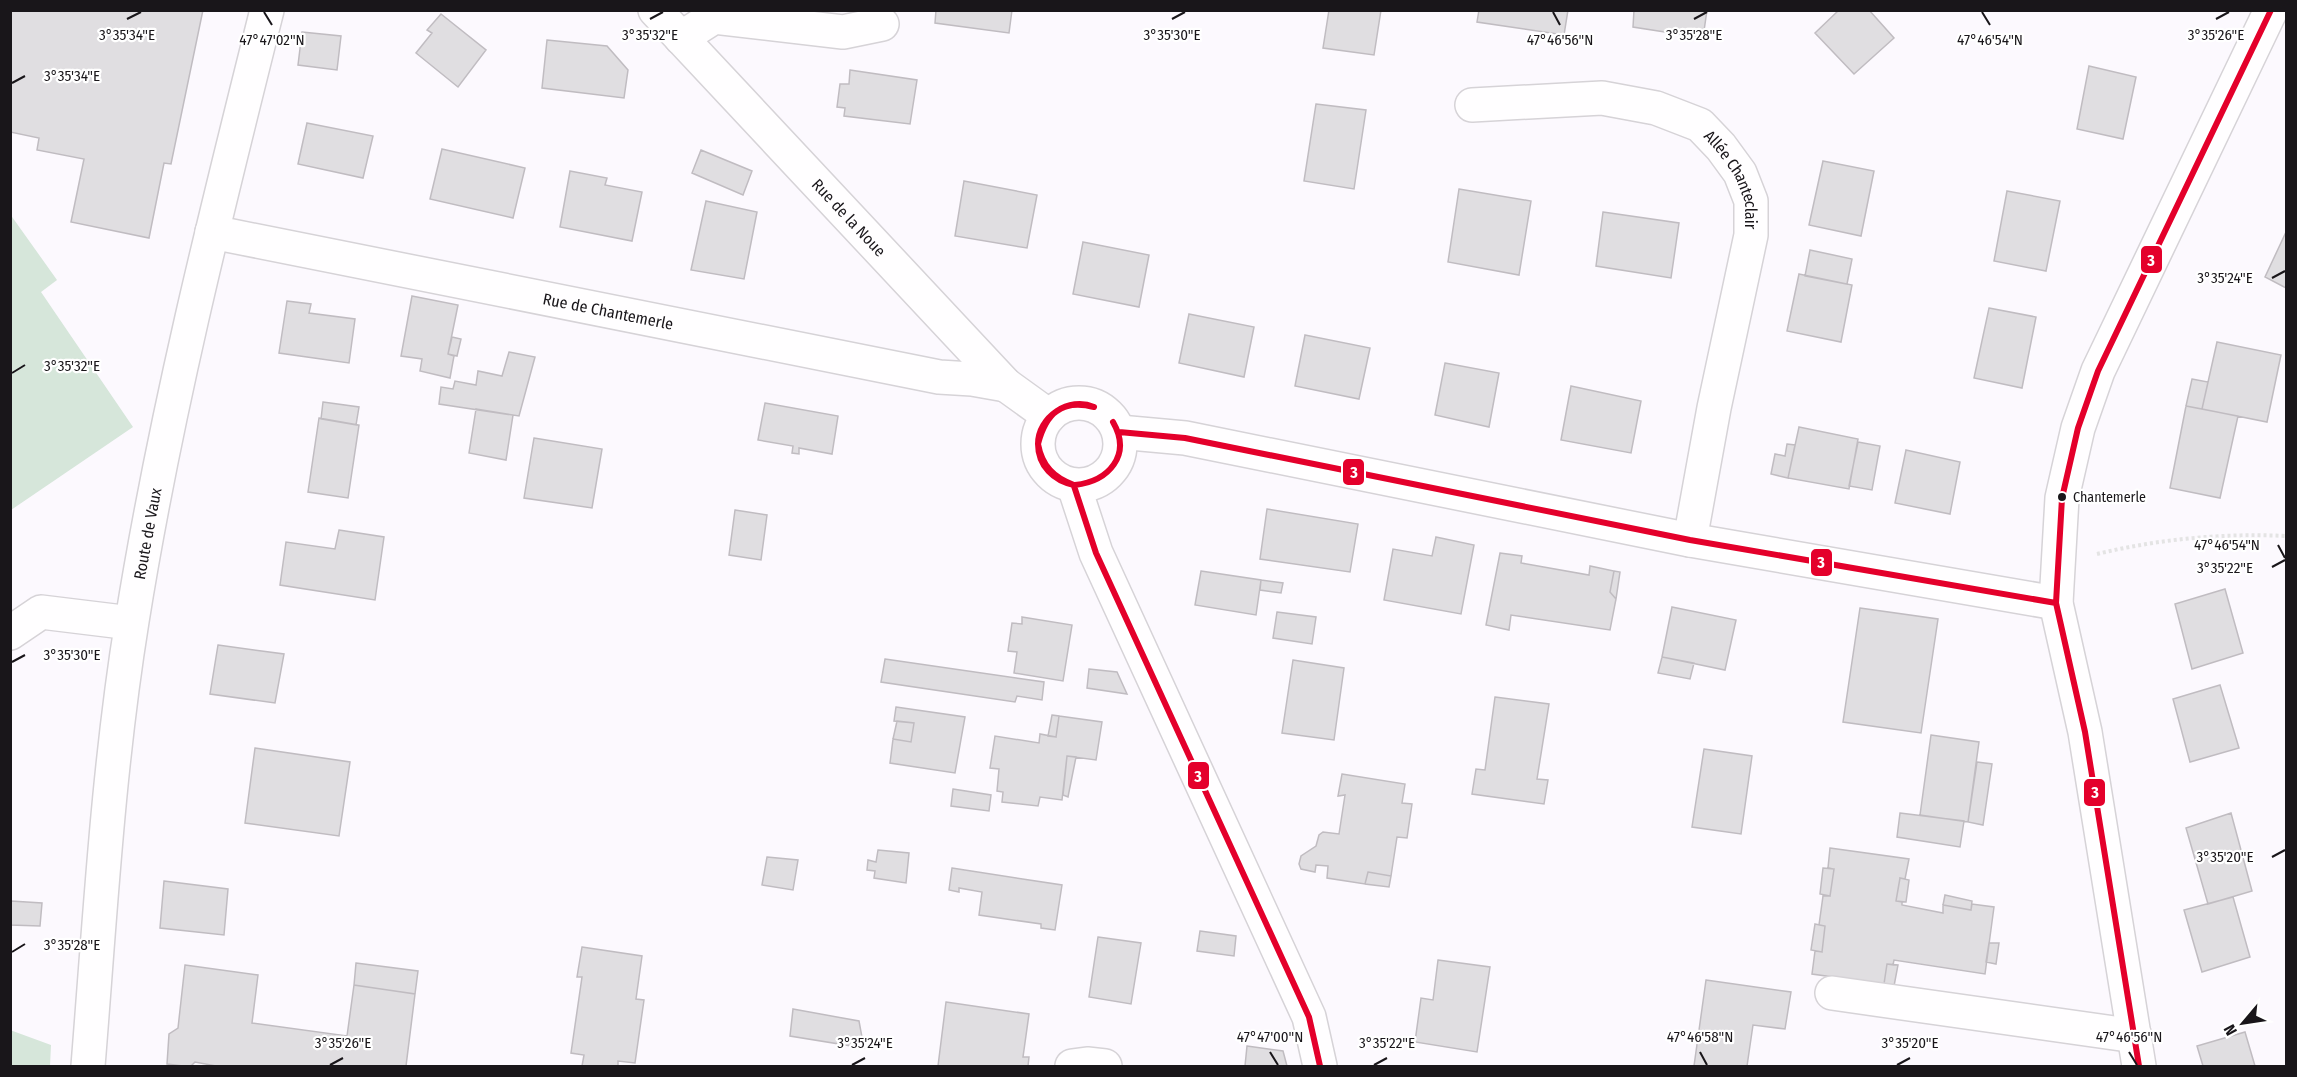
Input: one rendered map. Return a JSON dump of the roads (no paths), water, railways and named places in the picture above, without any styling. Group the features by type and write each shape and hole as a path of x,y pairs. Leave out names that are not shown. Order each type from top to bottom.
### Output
{"street":[{"name":"Route de Vaux","path":"88,1066 108,796 131,623 153,497 212,232 267,10"},
{"name":"Rue de la Noue","path":"655,10 1006,385 1049,416"},
{"path":"1832,993 2137,1051 2085,732 2056,603 2062,498 2078,428 2098,371 2271,10"},
{"path":"681,38 714,17 843,32 882,24"},
{"name":"Allée Chanteclair","path":"1472,105 1602,98 1656,108 1700,125 1721,147 1740,173 1751,201 1751,235 1714,408 1690,540"},
{"name":"Rue de Chantemerle","path":"212,232 939,377 1006,385"},
{"path":"1074,404 1091,405 1104,411 1113,420 1119,432 1120,452 1115,466 1100,480 1088,485 1074,486 1059,481 1048,472 1042,462 1038,448 1041,429 1049,416 1060,408 1074,404"},
{"path":"1119,432 1185,438 1690,540 2056,603"},
{"path":"1074,486 1096,553 1309,1017 1320,1066"},
{"path":"10,633 41,612 131,623"},
{"path":"1072,1066 1087,1064 1105,1066"}],"place":[{"name":"Chantemerle","path":"2062,497"}]}
